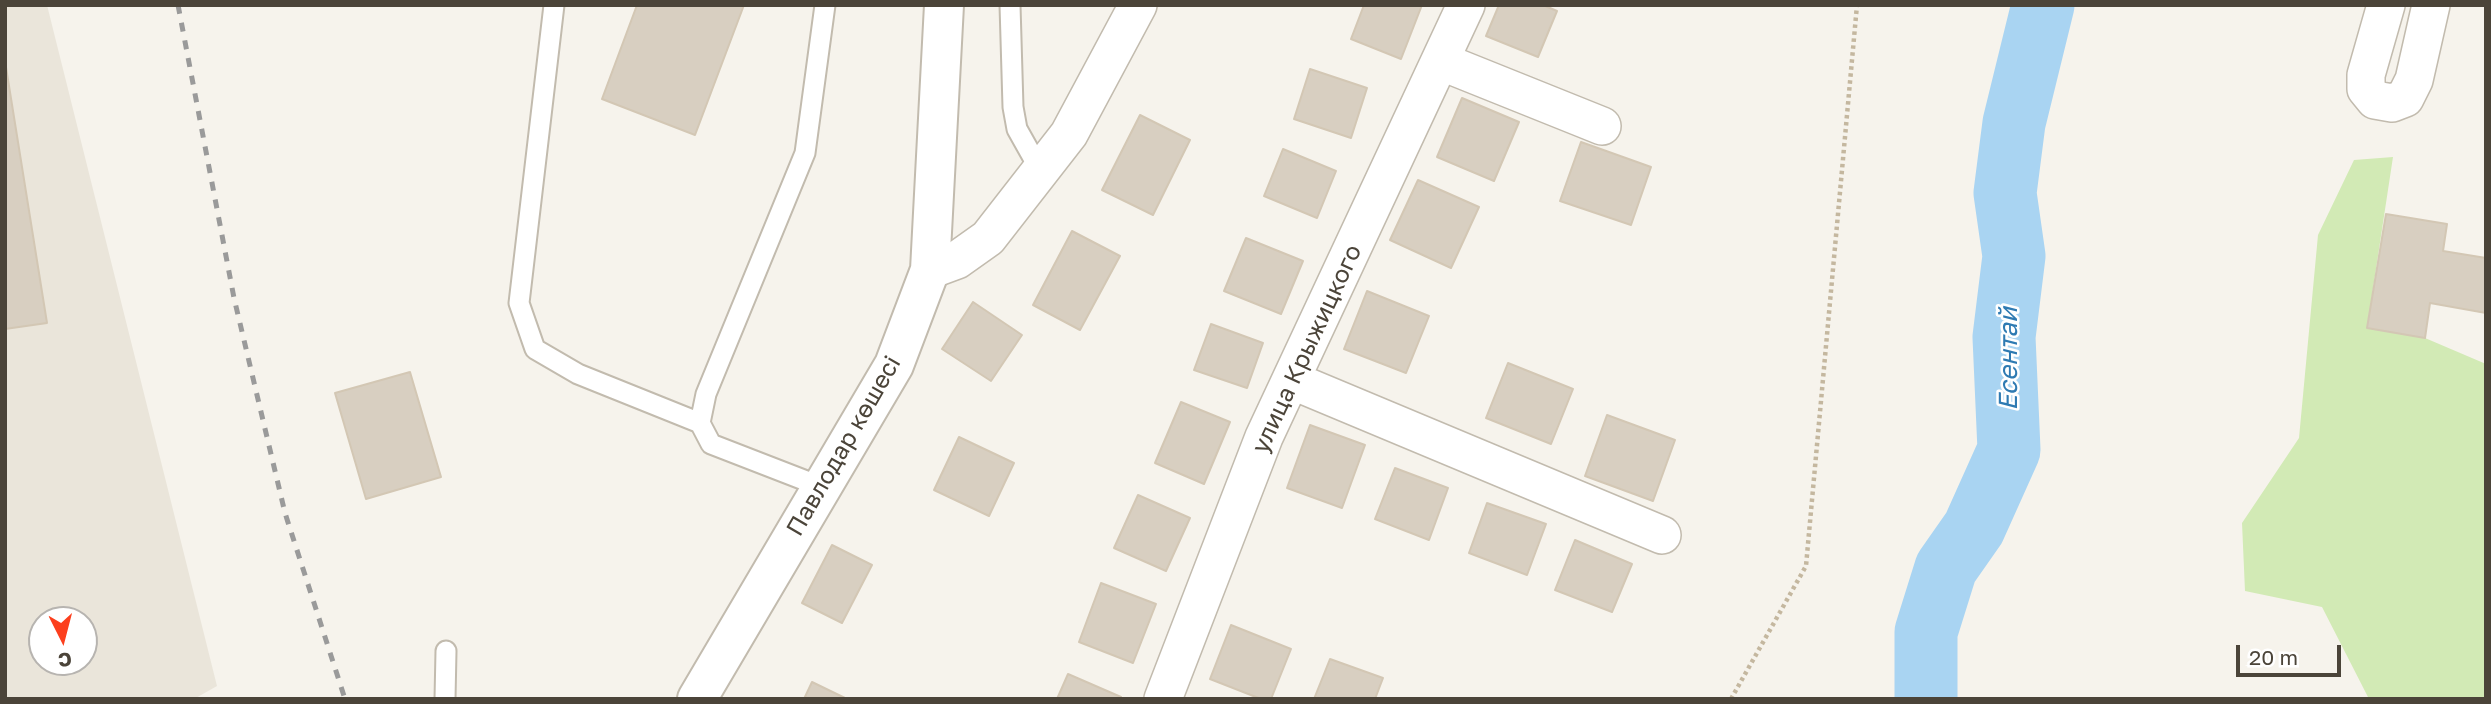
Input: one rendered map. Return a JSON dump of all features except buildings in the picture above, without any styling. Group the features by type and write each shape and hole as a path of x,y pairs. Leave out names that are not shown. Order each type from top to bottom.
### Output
{"street":[{"name":"Павлодар көшесі","path":"697,699 894,365 930,270 943,5"},
{"path":"930,270 957,261 988,238 1069,134 1138,5"},
{"name":"улица Крыжицкого","path":"1163,699 1264,437 1466,5"},
{"path":"2386,5 2366,75 2366,89 2375,100 2392,103 2405,98 2414,80 2431,5"},
{"path":"1440,61 1602,126"},
{"path":"1291,380 1662,535"}],"lane":[{"path":"554,5 519,303 535,348 578,374 700,423"},
{"path":"822,486 711,444 700,423 706,394 805,153 825,5"},
{"path":"1010,5 1013,107 1017,129 1040,170"},
{"path":"445,699 446,651"}],"path":[{"path":"1731,699 1805,566 1857,5"}],"shaded area":[{"path":"5,5 47,5 217,686 194,699 5,699"}],"green space":[{"path":"2393,157 2367,328 2425,338 2486,364 2486,699 2369,699 2322,607 2245,591 2242,523 2299,438 2318,235 2354,160"}],"waterway":[{"name":"Есентай","path":"1926,699 1926,632 1946,568 1974,528 2009,450 2004,337 2014,256 2005,193 2014,123 2043,5"}],"railway":[{"path":"178,5 234,298 285,513 345,699"}]}
